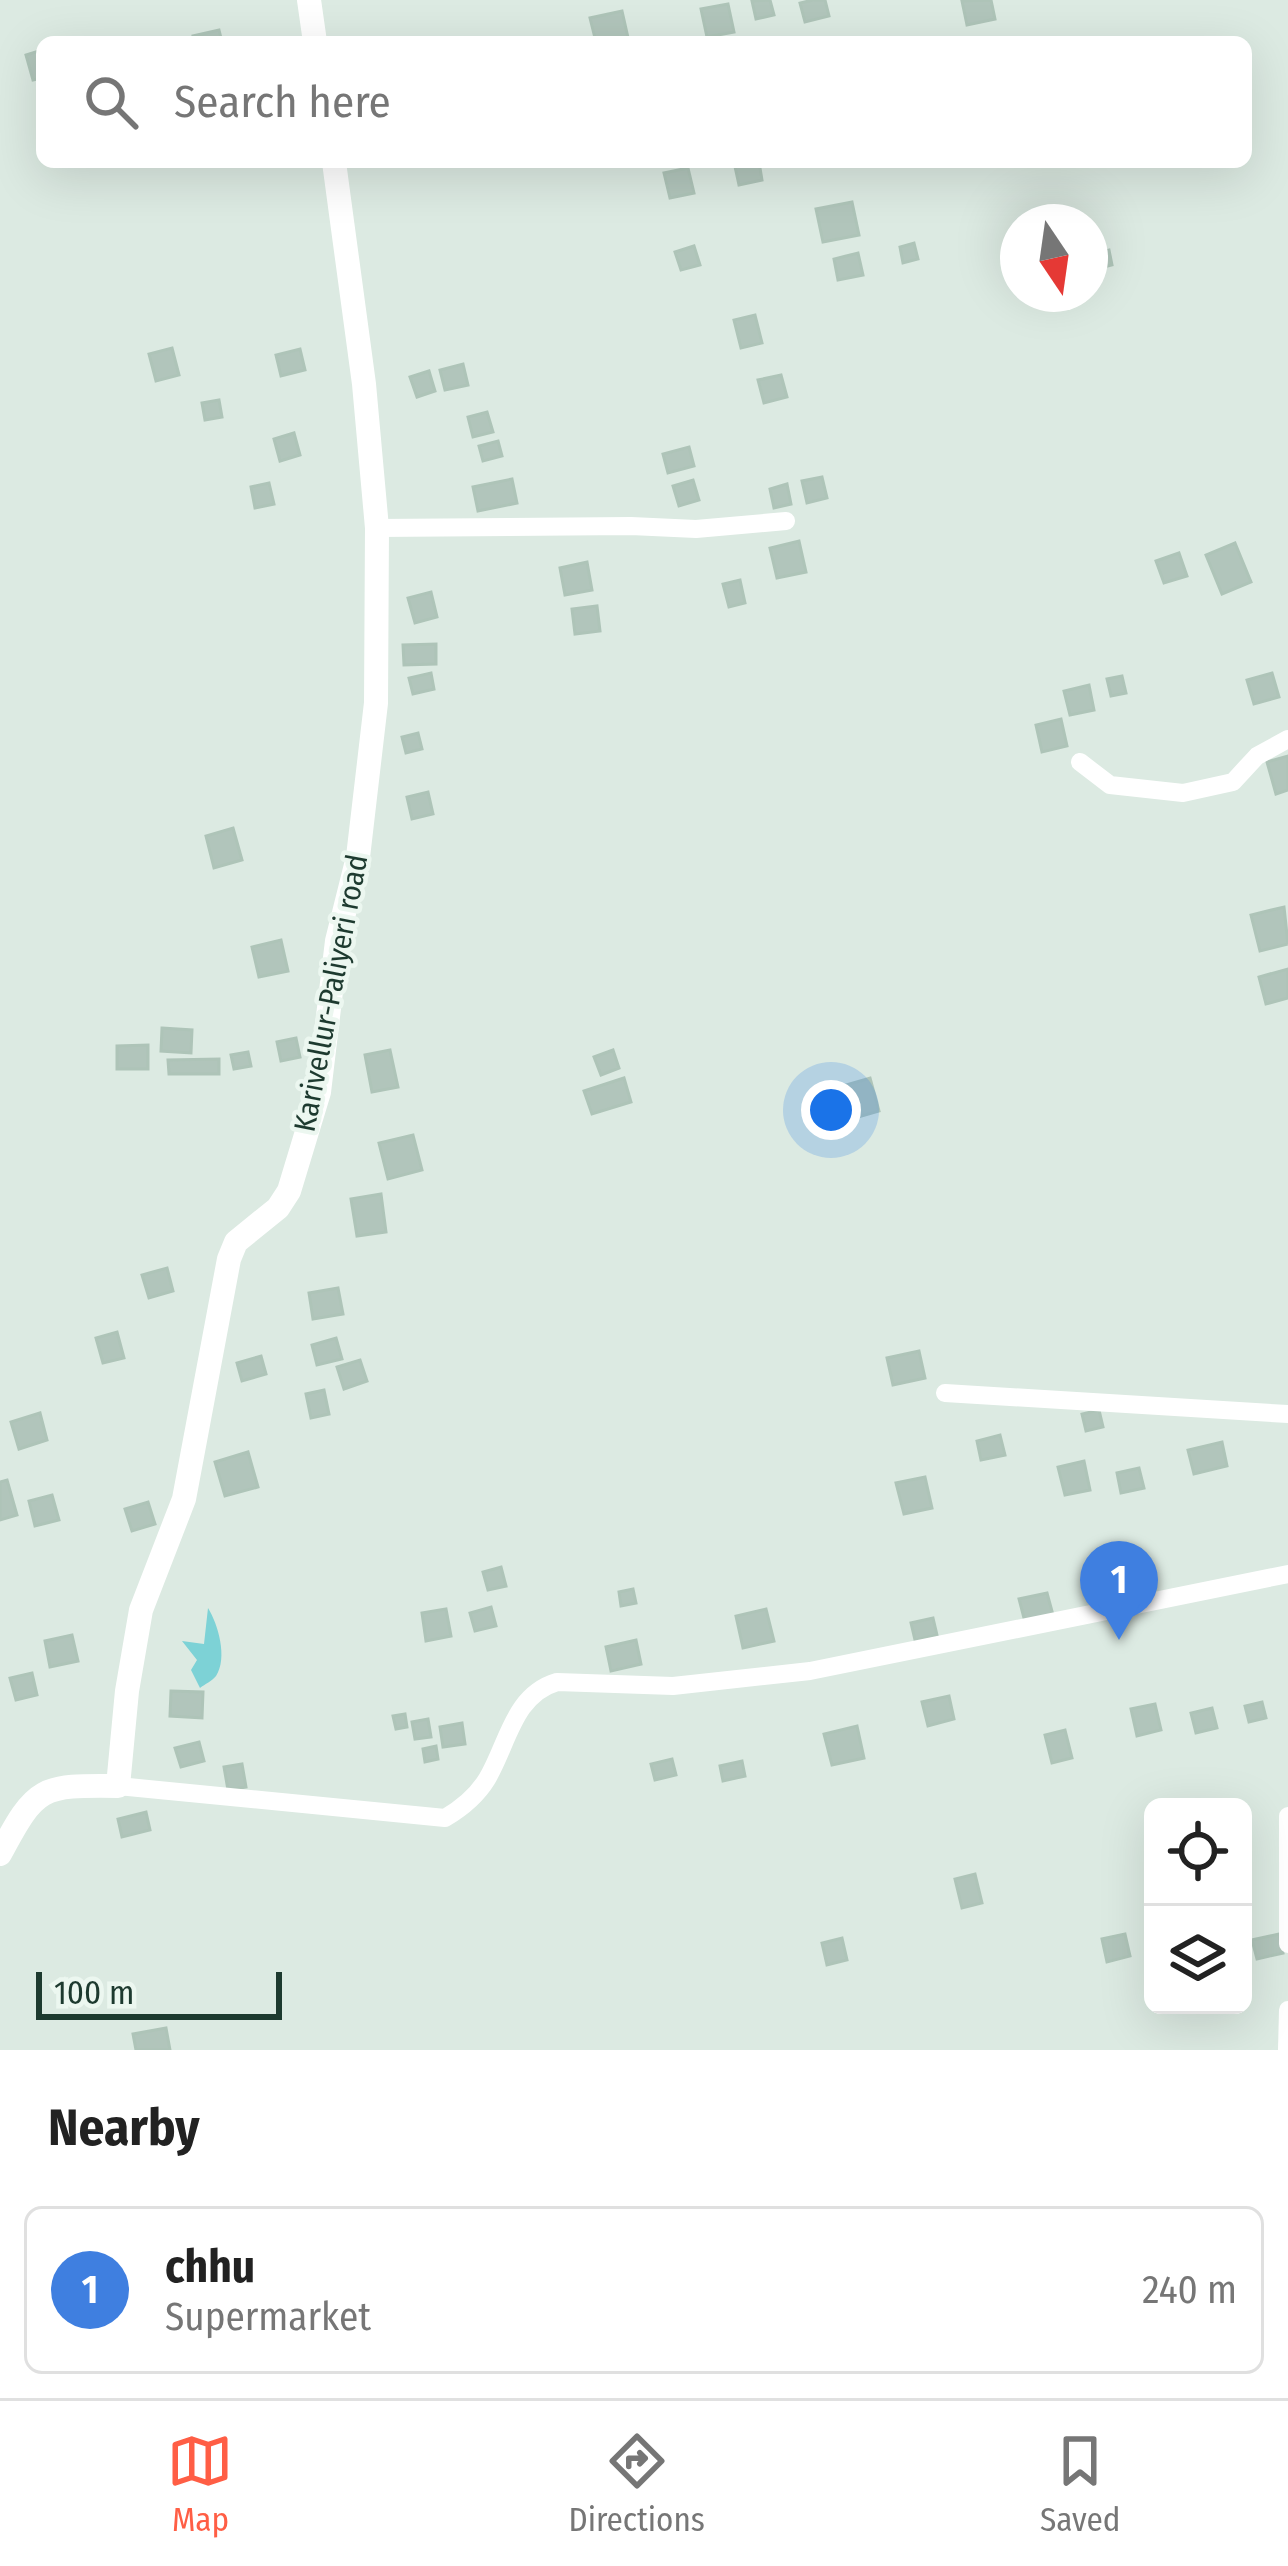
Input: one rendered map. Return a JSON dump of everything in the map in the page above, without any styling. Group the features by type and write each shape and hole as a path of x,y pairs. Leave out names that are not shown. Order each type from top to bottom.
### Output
{"main road":[{"path":"308,0 314,36"},
{"name":"Karivellur-Paliyeri road","path":"118,1786 141,1610 184,1499 229,1259 236,1242 278,1208 289,1191 319,1092 337,941 358,857 376,703 377,528 359,337 335,168"},
{"path":"0,1854 29,1804 42,1794 56,1787 118,1786"}],"street":[{"path":"377,528 696,529 786,521"},
{"path":"1080,763 1110,785 1183,793 1233,782 1257,756 1288,739"},
{"path":"945,1393 1288,1414"},
{"path":"118,1786 445,1819 467,1804 487,1779 523,1704 539,1687 557,1682 673,1686 810,1671 1288,1574"},
{"path":"1288,1816 1288,1944"},
{"path":"1287,2050 1288,2009"}],"water":[{"path":"208,1608 218,1632 221,1660 216,1676 200,1688 191,1670 197,1660 182,1641 204,1644"}],"building":[{"path":"770,0 774,15 756,19 752,1"},
{"path":"825,0 829,16 805,22 800,3"},
{"path":"991,0 995,19 967,25 962,1"},
{"path":"728,4 734,32 707,36 701,9"},
{"path":"622,11 628,36 594,36 590,18"},
{"path":"36,52 36,79 33,80 26,55"},
{"path":"688,168 694,193 670,198 664,173"},
{"path":"735,168 760,168 762,180 739,185"},
{"path":"852,202 859,235 823,242 816,209"},
{"path":"914,243 918,259 903,263 900,247"},
{"path":"694,246 700,265 681,270 675,252"},
{"path":"858,253 863,275 838,280 834,259"},
{"path":"755,315 762,343 741,348 734,320"},
{"path":"172,348 179,375 156,381 149,354"},
{"path":"300,349 305,370 281,376 276,355"},
{"path":"463,364 468,385 445,390 440,370"},
{"path":"429,371 435,391 417,397 410,377"},
{"path":"781,375 787,397 764,403 758,380"},
{"path":"219,400 222,417 205,420 202,403"},
{"path":"487,412 493,432 473,437 468,417"},
{"path":"294,433 300,455 280,461 274,439"},
{"path":"498,441 502,456 483,461 479,446"},
{"path":"689,447 694,466 668,473 663,454"},
{"path":"822,477 827,498 807,503 802,481"},
{"path":"512,479 517,503 478,511 473,487"},
{"path":"693,480 699,500 679,506 673,486"},
{"path":"269,483 274,504 255,508 251,487"},
{"path":"787,484 791,504 774,508 770,489"},
{"path":"799,541 806,572 777,578 770,548"},
{"path":"1235,543 1251,582 1222,594 1206,555"},
{"path":"1179,553 1187,576 1164,583 1156,561"},
{"path":"587,562 592,590 565,595 560,568"},
{"path":"740,580 745,603 729,607 723,584"},
{"path":"431,592 437,617 415,623 408,598"},
{"path":"597,606 600,631 575,634 572,609"},
{"path":"436,644 436,664 404,665 403,645"},
{"path":"431,673 434,689 413,694 409,678"},
{"path":"1272,673 1279,697 1254,704 1247,680"},
{"path":"1122,676 1126,693 1111,696 1107,679"},
{"path":"1089,685 1094,710 1070,715 1064,691"},
{"path":"1061,719 1067,746 1042,752 1036,725"},
{"path":"418,733 422,749 406,753 402,737"},
{"path":"1288,756 1288,790 1276,794 1267,762"},
{"path":"428,792 433,814 412,819 407,797"},
{"path":"233,828 242,860 214,868 206,836"},
{"path":"1284,907 1288,944 1260,951 1251,915"},
{"path":"281,940 288,971 259,977 252,947"},
{"path":"1288,969 1288,998 1266,1004 1259,977"},
{"path":"162,1028 192,1030 191,1053 161,1051"},
{"path":"296,1038 300,1057 281,1061 277,1042"},
{"path":"148,1045 148,1069 117,1069 117,1046"},
{"path":"390,1050 398,1087 372,1092 365,1055"},
{"path":"613,1050 619,1068 601,1075 594,1057"},
{"path":"248,1052 251,1066 234,1069 231,1055"},
{"path":"219,1059 219,1074 169,1074 168,1060"},
{"path":"624,1078 631,1102 592,1114 584,1091"},
{"path":"870,1078 879,1111 855,1118 846,1085"},
{"path":"413,1135 422,1170 388,1179 379,1143"},
{"path":"381,1194 386,1232 357,1236 351,1199"},
{"path":"167,1268 173,1291 149,1298 142,1275"},
{"path":"338,1288 343,1314 313,1319 309,1293"},
{"path":"117,1332 124,1358 103,1363 96,1338"},
{"path":"336,1338 342,1359 317,1365 312,1345"},
{"path":"919,1351 925,1378 893,1385 887,1358"},
{"path":"261,1356 266,1374 242,1381 237,1363"},
{"path":"360,1360 367,1381 344,1389 337,1367"},
{"path":"324,1390 329,1414 311,1418 306,1394"},
{"path":"1099,1410 1103,1427 1086,1431 1082,1414"},
{"path":"40,1413 47,1440 19,1449 11,1422"},
{"path":"1000,1435 1005,1455 981,1460 977,1441"},
{"path":"1222,1442 1227,1466 1194,1474 1188,1450"},
{"path":"248,1452 258,1487 225,1496 215,1462"},
{"path":"1084,1461 1090,1490 1065,1495 1058,1467"},
{"path":"1139,1468 1144,1488 1121,1493 1117,1473"},
{"path":"925,1477 932,1508 904,1514 896,1483"},
{"path":"7,1480 17,1515 0,1520 0,1482"},
{"path":"52,1495 59,1520 35,1526 29,1501"},
{"path":"148,1502 155,1524 132,1531 125,1509"},
{"path":"501,1567 506,1586 488,1590 483,1572"},
{"path":"633,1589 636,1603 621,1606 619,1592"},
{"path":"1047,1593 1053,1615 1025,1622 1019,1599"},
{"path":"491,1607 496,1626 475,1631 470,1613"},
{"path":"446,1609 451,1636 426,1641 422,1613"},
{"path":"766,1609 774,1641 743,1648 736,1616"},
{"path":"933,1618 937,1635 915,1640 911,1623"},
{"path":"72,1635 78,1661 50,1667 45,1641"},
{"path":"636,1640 641,1664 611,1671 606,1647"},
{"path":"32,1673 37,1695 16,1700 10,1678"},
{"path":"171,1691 203,1692 202,1718 170,1716"},
{"path":"949,1696 954,1719 928,1726 922,1702"},
{"path":"1262,1702 1266,1718 1249,1722 1245,1706"},
{"path":"1155,1704 1161,1730 1137,1736 1131,1709"},
{"path":"1212,1708 1217,1728 1196,1733 1191,1713"},
{"path":"405,1714 407,1727 396,1729 393,1716"},
{"path":"428,1719 431,1737 415,1739 412,1722"},
{"path":"462,1723 465,1744 443,1747 440,1727"},
{"path":"857,1726 864,1758 832,1765 824,1734"},
{"path":"1065,1730 1072,1758 1052,1763 1045,1735"},
{"path":"199,1742 204,1761 181,1767 175,1748"},
{"path":"436,1746 438,1759 425,1762 423,1749"},
{"path":"672,1759 676,1775 655,1780 651,1764"},
{"path":"742,1761 745,1776 723,1781 720,1766"},
{"path":"242,1764 246,1787 228,1790 224,1767"},
{"path":"146,1812 150,1830 122,1837 118,1819"},
{"path":"975,1874 982,1903 962,1908 955,1879"},
{"path":"1125,1934 1130,1956 1107,1962 1102,1939"},
{"path":"1279,1934 1283,1953 1257,1959 1252,1940"},
{"path":"842,1938 847,1960 827,1965 822,1943"},
{"path":"166,2028 170,2050 136,2050 133,2034"}],"place":[{"name":"chhu","path":"1119,1640"}]}
